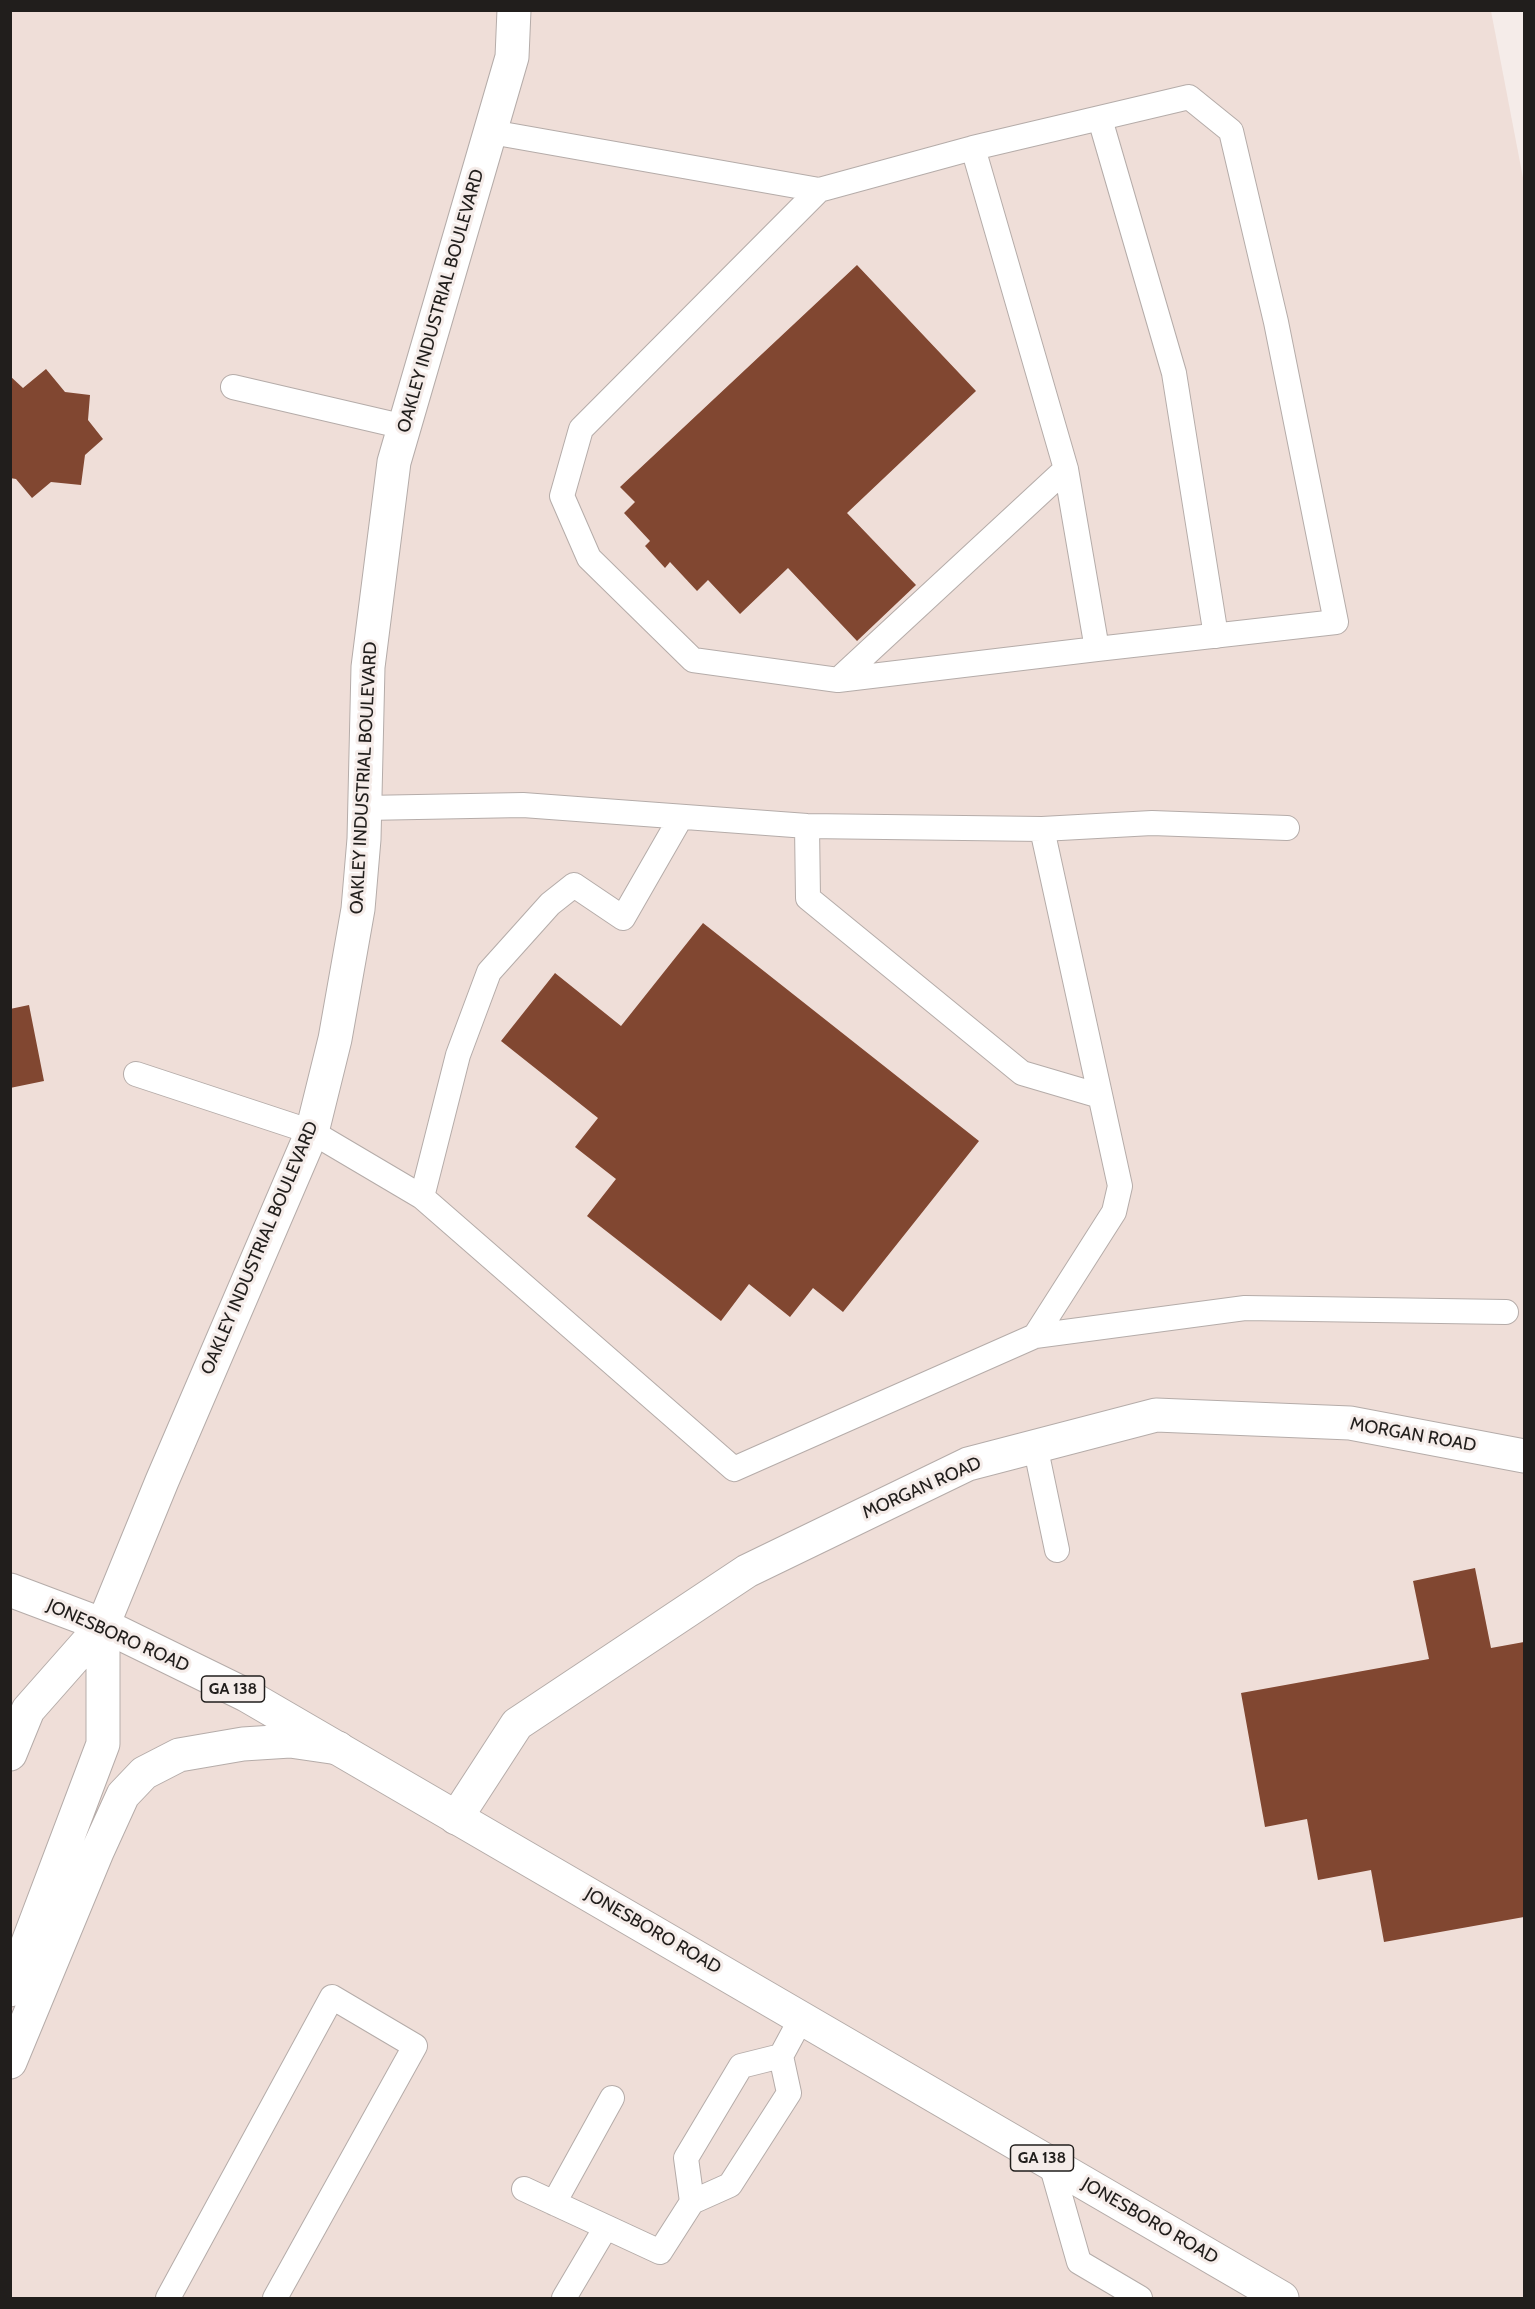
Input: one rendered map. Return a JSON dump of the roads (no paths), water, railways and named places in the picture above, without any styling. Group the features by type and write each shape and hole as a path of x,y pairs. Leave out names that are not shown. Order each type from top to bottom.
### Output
{"main road":[{"name":"OAKLEY INDUSTRIAL BOULEVARD","path":"10,1754 28,1710 103,1625 162,1481 312,1132 347,981 358,909 365,808 368,667 394,462 512,57 514,10"},
{"name":"MORGAN ROAD","path":"456,1818 517,1724 747,1571 968,1464 1156,1415 1350,1423 1524,1456"},
{"name":"JONESBORO ROAD","path":"10,1590 103,1625 246,1695 1282,2298"},
{"name":"OAKLEY INDUSTRIAL BOULEVARD","path":"10,1990 103,1744 103,1625"},
{"path":"10,2062 123,1795 144,1773 179,1755 243,1744 290,1741 339,1748"}],"lane":[{"path":"491,132 819,190 973,148 1189,97 1231,131 1276,322 1336,622 838,680 693,660 589,558 562,496 581,429 819,190"},
{"path":"1100,119 1174,373 1216,636"},
{"path":"973,148 1066,469 1097,649"},
{"path":"233,387 405,427"},
{"path":"838,680 1066,469"},
{"path":"365,808 523,805 807,826 1042,829 1152,823 1287,828"},
{"path":"422,1197 458,1055 489,972 550,904 574,885 623,918 681,817"},
{"path":"807,826 808,898 1022,1073 1100,1096"},
{"path":"1035,1336 1114,1212 1120,1186 1042,829"},
{"path":"136,1074 312,1132 422,1197 735,1469 1035,1336 1245,1308 1506,1312"},
{"path":"1035,1445 1057,1550"},
{"path":"168,2298 332,1997 415,2046 275,2298"},
{"path":"524,2189 660,2252 692,2202 729,2185 789,2093 781,2056 802,2017"},
{"path":"692,2202 686,2158 708,2120 741,2066 781,2056"},
{"path":"554,2203 612,2098"},
{"path":"1051,2163 1079,2262 1140,2298"},
{"path":"564,2298 606,2227"}]}
